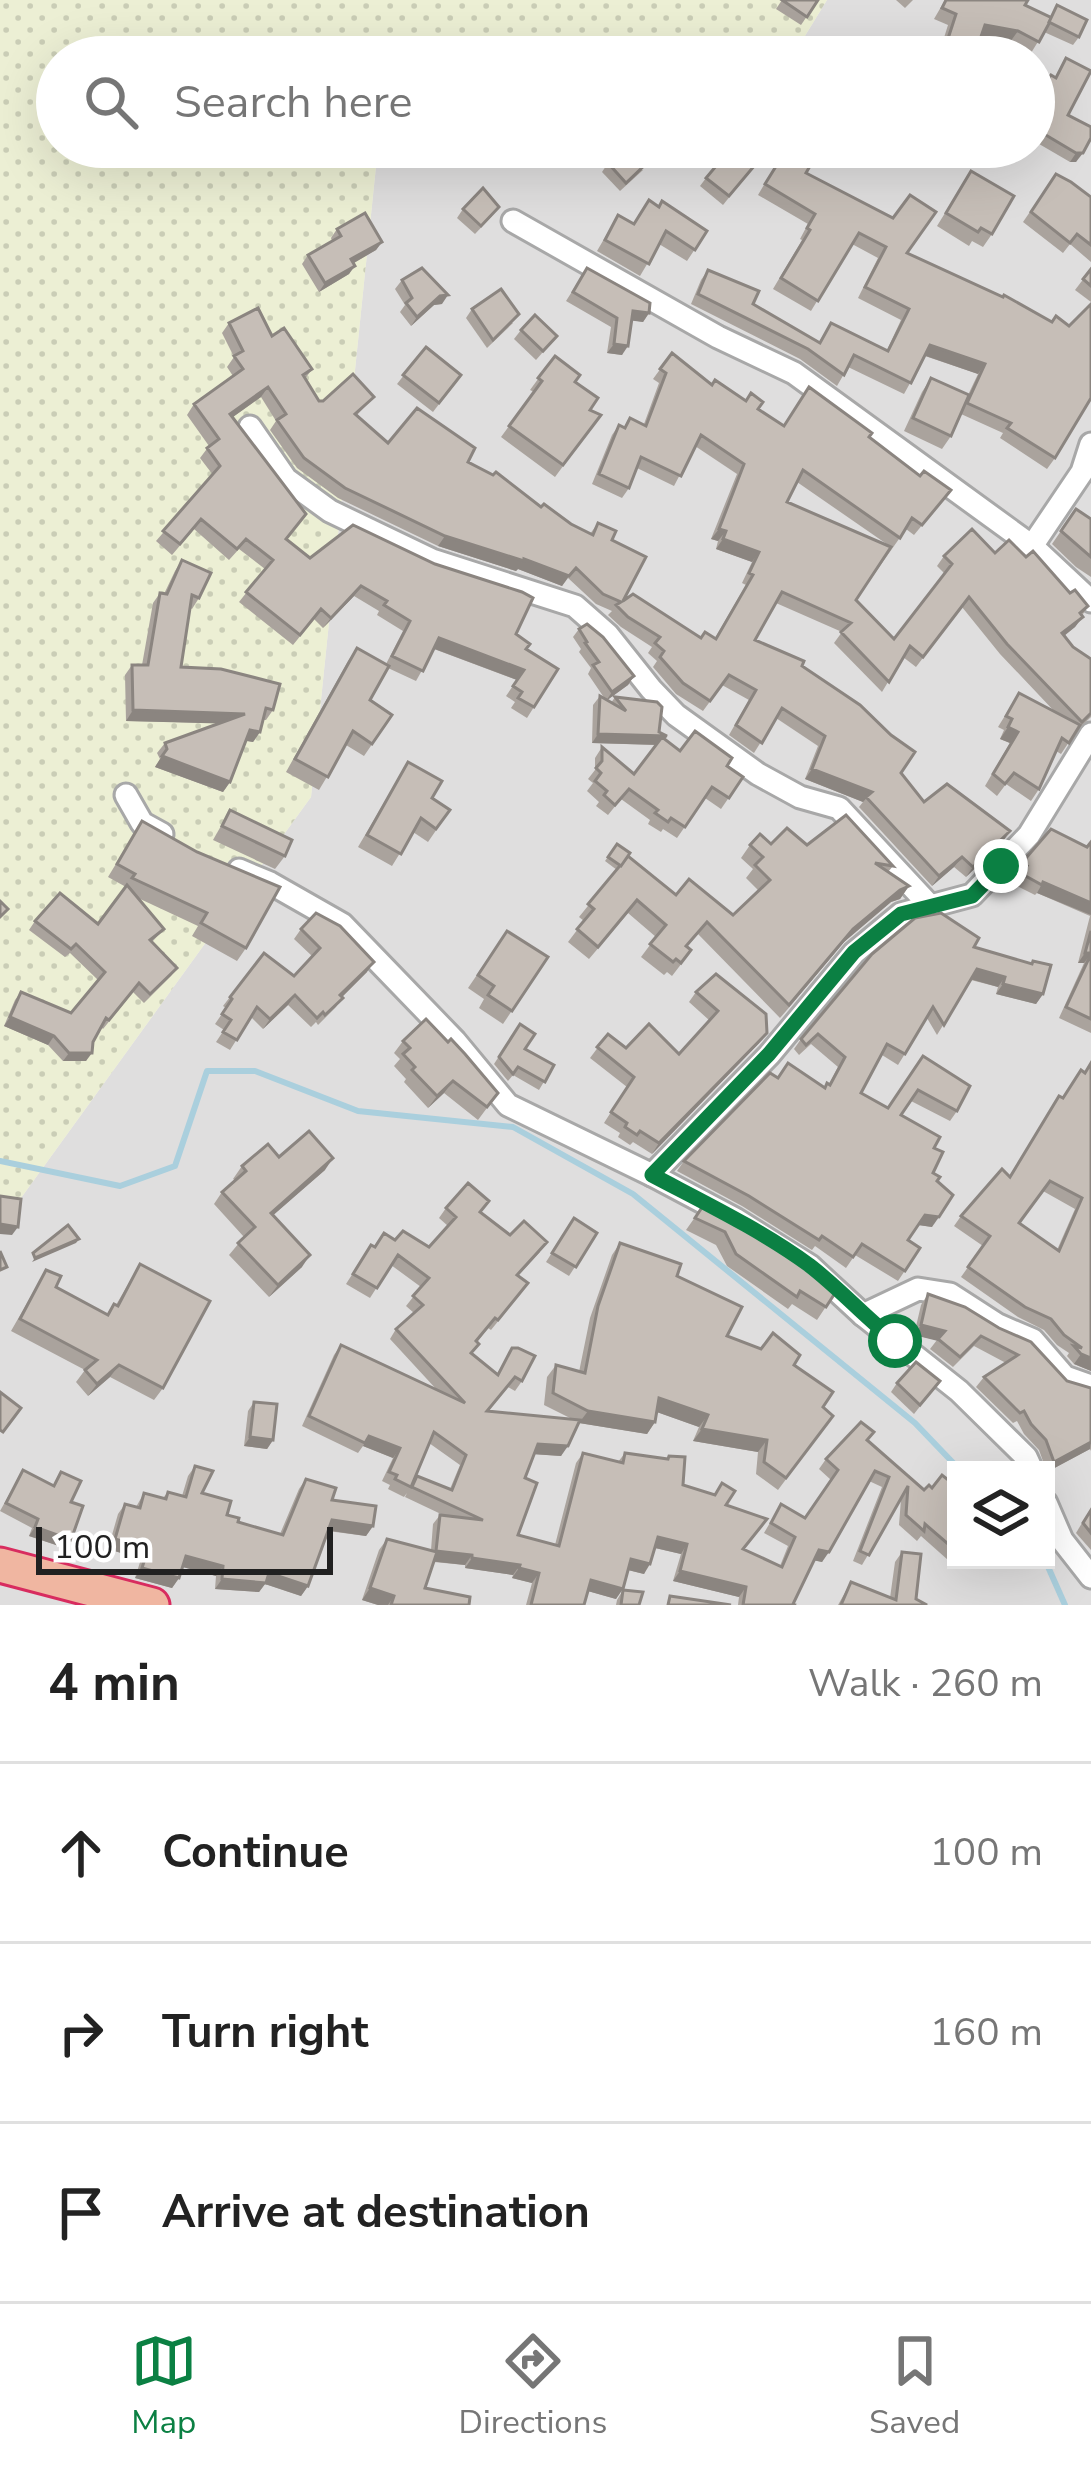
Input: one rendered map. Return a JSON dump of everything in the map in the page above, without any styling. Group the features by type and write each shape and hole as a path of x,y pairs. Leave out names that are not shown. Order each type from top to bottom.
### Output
{"highway":[{"path":"0,1565 152,1605"}],"street":[{"path":"513,221 718,338 794,373 1032,546 1091,601"},
{"path":"250,427 286,479 330,511 432,560 575,606 608,634 676,715 758,774 800,797 838,808 932,908"},
{"path":"1032,546 1082,472 1091,444"},
{"path":"652,1175 769,1054 854,952 901,914 972,896 1029,836 1091,734"},
{"path":"126,795 142,823 176,842"},
{"path":"213,859 270,883 343,924 455,1041 508,1105 735,1219 810,1266 863,1316 959,1391 1028,1461"},
{"path":"863,1316 918,1288 950,1294 1033,1340 1065,1377 1091,1386"},
{"path":"1055,1524 1091,1577"}],"shaded area":[{"path":"827,0 1091,0 1091,1605 0,1605 0,1227 311,797 376,168 1055,168 1055,36 805,36"}],"green space":[{"path":"0,0 827,0 805,36 36,36 36,168 376,168 311,797 0,1227"}],"building":[{"path":"782,0 818,0 807,17"},
{"path":"946,0 1028,0 1025,5 1052,18 1042,36 985,25 981,36 949,36 956,14 942,8"},
{"path":"1057,5 1087,20 1079,37 1049,22"},
{"path":"1066,58 1091,71 1068,115 1091,127 1083,153 1055,140 1056,78"},
{"path":"612,168 642,168 626,183"},
{"path":"714,168 752,168 729,196 706,178"},
{"path":"775,168 809,168 806,173 893,218 910,195 936,212 907,253 1004,295 1052,322 1056,316 1069,326 1091,304 1091,398 1055,458 1007,428 1011,423 967,403 985,364 930,345 911,383 854,355 844,375 808,349 698,294 708,270 759,291 753,304 820,343 831,323 888,351 909,309 865,287 886,247 859,233 818,301 781,278 815,214 765,184"},
{"path":"971,171 1014,196 992,234 981,228 978,232 946,213"},
{"path":"1056,174 1091,197 1091,245 1077,234 1070,243 1031,212"},
{"path":"483,188 499,207 481,226 463,209"},
{"path":"649,200 659,207 662,201 707,231 695,250 666,231 649,264 605,240 618,215 634,224"},
{"path":"365,213 382,242 351,259 355,266 325,283 308,255 341,236 337,229"},
{"path":"422,268 448,295 440,296 417,317 406,303 412,298 402,280"},
{"path":"587,268 650,303 649,313 633,311 628,346 614,344 617,318 573,292"},
{"path":"501,289 519,314 493,340 472,309"},
{"path":"258,308 272,336 284,328 312,369 303,375 319,401 353,374 374,397 355,414 388,443 417,408 475,448 468,462 493,475 496,472 541,507 544,504 593,535 598,523 616,531 612,540 646,557 623,601 633,594 701,638 705,632 716,639 753,575 749,573 759,552 723,539 726,531 719,529 744,464 701,435 681,476 641,457 629,488 599,474 619,425 625,428 630,418 646,426 666,373 660,369 672,353 712,385 715,380 746,401 751,393 763,402 758,409 784,426 809,387 920,476 924,471 951,490 922,525 912,518 900,538 803,470 787,502 891,547 856,600 894,639 952,564 944,556 972,529 995,553 1009,540 1026,557 1033,551 1088,606 1080,613 1083,617 1062,633 1091,659 1091,713 1082,722 969,597 923,657 910,646 889,682 841,632 851,623 782,592 755,640 804,661 802,666 860,705 915,752 901,773 924,802 947,784 1010,831 973,867 962,857 939,876 866,797 872,792 812,769 825,736 782,708 762,743 736,725 756,690 729,675 710,701 683,683 660,657 664,651 655,643 660,637 628,617 616,605 621,602 603,594 576,568 569,576 445,536 345,488 304,458 277,420 286,414 268,387 230,414 306,514 286,539 310,558 353,525 435,564 522,592 533,598 516,634 530,644 526,649 558,669 534,707 518,698 522,692 513,686 524,670 439,638 423,671 392,656 410,621 361,586 331,618 321,609 300,635 246,592 273,560 246,539 237,549 201,519 180,544 163,531 220,466 207,448 219,439 194,404 243,369 234,356 243,351 229,323"},
{"path":"535,315 557,336 543,351 521,330"},
{"path":"426,347 461,375 439,403 403,375"},
{"path":"555,356 580,375 575,382 598,398 590,410 601,415 563,465 509,426"},
{"path":"931,378 969,395 951,436 913,418"},
{"path":"1076,509 1091,519 1091,557 1061,531"},
{"path":"182,560 211,573 199,598 192,595 181,667 221,669 280,684 273,710 266,708 260,732 250,730 230,782 162,756 165,743 245,714 133,710 132,665 148,665 160,593 167,594"},
{"path":"587,624 634,676 612,692 593,665 599,662 579,629"},
{"path":"357,648 389,666 370,700 392,715 372,744 353,731 328,777 295,759"},
{"path":"1019,693 1080,725 1069,743 1062,738 1039,789 1014,773 1005,784 993,774 1018,732 1008,727 1012,719 1006,716"},
{"path":"600,696 626,711 615,697 657,702 662,707 659,732 667,736 598,734"},
{"path":"695,731 732,758 727,766 743,777 729,798 712,787 685,827 671,818 668,822 629,789 615,805 595,781 601,773 596,768 602,761 602,747 634,774 662,737 680,751"},
{"path":"408,762 442,781 432,798 450,810 436,829 421,818 401,854 367,835"},
{"path":"230,810 292,840 285,856 222,826"},
{"path":"846,815 893,866 875,863 909,886 853,929 789,1005 707,922 686,946 691,950 681,963 650,944 666,925 637,900 598,947 577,929 594,909 588,904 628,856 676,895 689,879 733,915 770,880 755,865 763,857 750,845 760,834 771,844 787,828 807,845"},
{"path":"142,821 197,852 280,887 246,948 201,923 207,913 132,878 135,874 117,864"},
{"path":"1051,829 1087,847 1091,842 1091,903 1022,874 1027,866 1022,864"},
{"path":"617,844 630,853 621,866 608,857"},
{"path":"127,885 164,929 150,940 177,968 150,994 139,983 106,1018 92,1053 69,1053 54,1036 10,1017 21,992 71,1013 105,972 76,944 71,949 35,921 60,893 98,924"},
{"path":"316,913 340,926 374,962 325,1015 317,1018 295,995 270,1019 257,1007 237,1040 223,1032 231,1020 222,1014 230,997 264,953 294,976 320,948 301,929"},
{"path":"941,913 979,938 974,947 1051,965 1043,994 1003,984 1005,977 977,969 944,1025 933,1007 905,1054 887,1044 861,1093 888,1108 923,1056 970,1086 957,1111 918,1090 901,1115 940,1137 934,1148 943,1152 933,1173 953,1195 939,1217 925,1215 908,1240 920,1248 905,1271 862,1244 853,1257 684,1161 770,1073 778,1078 788,1063 825,1088 830,1085 845,1057 818,1034 806,1045 801,1039 872,954 915,918"},
{"path":"507,931 548,957 512,1011 488,995 494,986 478,975"},
{"path":"1091,954 1091,1019 1066,1007"},
{"path":"716,974 766,1014 767,1033 659,1143 640,1131 637,1135 611,1112 634,1077 597,1047 608,1034 626,1048 649,1024 679,1054 718,1011 696,992"},
{"path":"426,1019 448,1042 451,1039 498,1093 487,1107 453,1081 437,1096 412,1070 415,1067 403,1054 410,1048 403,1041"},
{"path":"520,1024 535,1034 525,1049 554,1065 545,1082 518,1067 513,1074 499,1057"},
{"path":"1091,1063 1091,1358 1081,1354 1074,1346 1082,1348 1051,1319 1025,1307 968,1267 990,1236 961,1216 1002,1169 1010,1177 1059,1096 1063,1098 1081,1070 1085,1073","holes":["1050,1181 1082,1198 1059,1251 1019,1223"]},
{"path":"309,1131 333,1158 271,1213 310,1255 278,1285 238,1243 255,1227 222,1192 268,1144 279,1157"},
{"path":"468,1183 489,1201 480,1212 510,1235 524,1221 547,1242 517,1275 528,1283 476,1341 479,1344 471,1353 498,1375 512,1348 535,1356 522,1381 515,1377 487,1411 580,1420 568,1446 538,1444 525,1478 537,1483 518,1535 559,1546 583,1453 623,1463 625,1453 685,1457 683,1485 715,1495 722,1483 735,1491 726,1505 767,1519 743,1549 782,1567 795,1537 771,1523 781,1504 805,1518 838,1470 826,1459 861,1422 874,1432 867,1440 924,1490 942,1475 947,1479 947,1543 906,1515 908,1486 869,1555 860,1551 889,1477 875,1471 829,1552 819,1550 796,1605 743,1605 746,1587 680,1571 687,1544 658,1537 650,1564 631,1559 623,1589 591,1580 584,1605 531,1605 539,1573 520,1565 436,1551 440,1515 483,1520 412,1487 417,1476 452,1490 466,1455 434,1432 411,1487 389,1472 400,1448 369,1436 365,1443 309,1416 341,1345 465,1403 396,1329 423,1305 413,1296 429,1278 398,1255 377,1288 353,1274 384,1233 395,1240 403,1231 429,1247 456,1217 446,1208"},
{"path":"0,1196 21,1199 18,1227 0,1224"},
{"path":"705,1203 814,1270 812,1274 837,1290 826,1307 800,1291 797,1297 736,1254 725,1232 695,1218"},
{"path":"574,1218 597,1233 576,1267 552,1253"},
{"path":"68,1225 79,1239 35,1258 33,1253"},
{"path":"620,1243 681,1264 677,1276 742,1307 727,1336 761,1349 773,1333 800,1355 794,1365 833,1392 823,1407 833,1416 786,1478 764,1462 767,1440 702,1429 708,1415 659,1398 655,1422 588,1411 553,1393 556,1365 585,1373 598,1306"},
{"path":"140,1264 210,1301 163,1388 119,1365 97,1384 85,1370 97,1360 20,1319 46,1270 61,1276 56,1287 108,1315 114,1304 118,1306"},
{"path":"928,1294 965,1307 1031,1342 1067,1381 1091,1388 1091,1442 1054,1461 1046,1440 1024,1411 1020,1413 984,1377 1018,1355 981,1336 960,1357 938,1339 945,1331 921,1325"},
{"path":"916,1362 940,1381 920,1405 897,1383"},
{"path":"0,1392 21,1408 3,1432 0,1430"},
{"path":"254,1402 277,1404 273,1440 250,1437"},
{"path":"195,1466 213,1471 202,1493 231,1501 227,1515 239,1518 238,1522 283,1535 306,1479 336,1488 332,1500 376,1506 373,1526 332,1520 308,1586 269,1573 266,1583 222,1579 223,1566 186,1556 179,1578 142,1568 148,1549 115,1539 125,1504 140,1508 144,1493 166,1499 168,1492 186,1497"},
{"path":"23,1470 54,1486 61,1472 81,1481 71,1502 83,1506 71,1540 35,1527 38,1519 6,1503"},
{"path":"1091,1510 1091,1533 1083,1523"},
{"path":"387,1539 437,1552 425,1588 470,1597 469,1605 391,1605 394,1596 370,1588"},
{"path":"902,1552 921,1554 916,1599 927,1605 841,1605 851,1582 896,1600"},
{"path":"623,1590 643,1592 639,1605 621,1605"},
{"path":"670,1596 731,1605 668,1605"}],"waterway":[{"path":"0,1161 120,1186 175,1166 207,1071 255,1071 358,1111 513,1127 633,1194 915,1423 951,1461"},
{"path":"1049,1569 1065,1605"}],"route":[{"path":"895,1341 810,1266 652,1175 769,1054 854,952 901,914 972,896 1001,866"}]}
